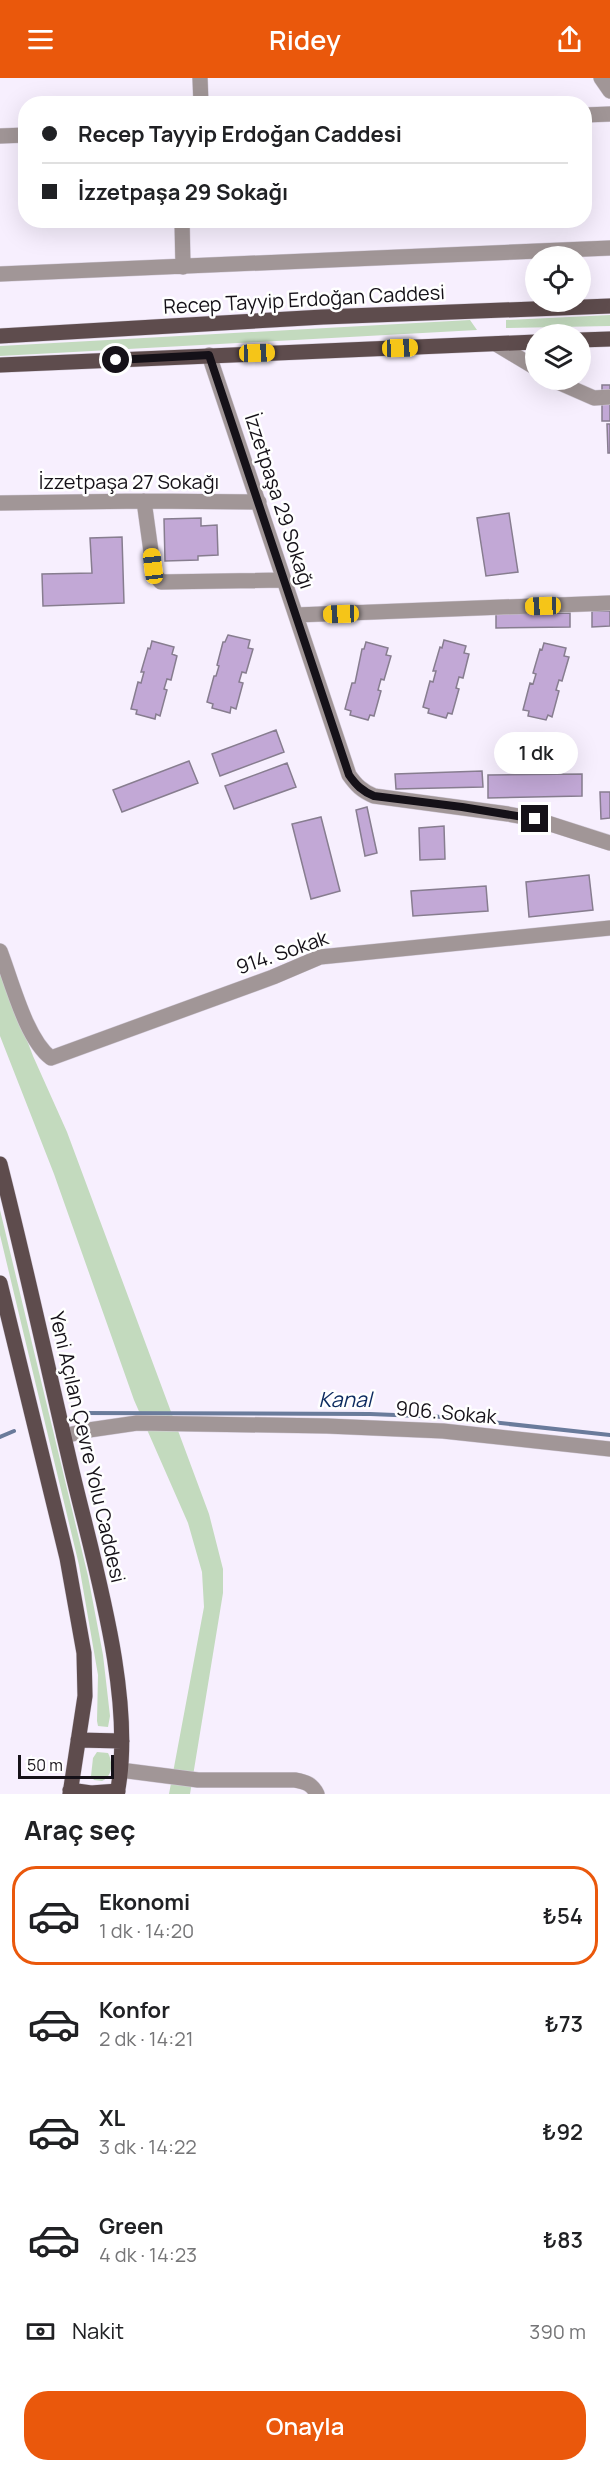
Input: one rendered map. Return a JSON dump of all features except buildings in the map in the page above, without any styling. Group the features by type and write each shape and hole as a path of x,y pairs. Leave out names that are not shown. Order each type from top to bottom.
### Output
{"main road":[{"name":"Recep Tayyip Erdoğan Caddesi","path":"0,336 323,317 610,306"},
{"path":"591,340 610,339"},
{"path":"0,365 525,343"},
{"name":"Yeni Açılan Çevre Yolu Caddesi","path":"0,1164 105,1613 122,1741 118,1792 70,1792 86,1675 80,1623 67,1558 5,1327 0,1283"},
{"path":"78,1740 122,1741"}],"street":[{"path":"200,78 201,96"},
{"path":"601,78 610,91"},
{"path":"592,115 610,114"},
{"path":"0,136 18,135"},
{"path":"182,228 183,267"},
{"path":"0,274 610,248"},
{"path":"496,344 525,362"},
{"name":"İzzetpaşa 29 Sokağı","path":"209,355 349,775 362,791 374,796 535,819 610,843"},
{"path":"576,390 594,398 610,397"},
{"path":"144,501 153,566 155,575 161,582 284,580"},
{"name":"İzzetpaşa 27 Sokağı","path":"0,503 259,502"},
{"path":"296,615 610,603"},
{"name":"914. Sokak","path":"0,951 30,1031 38,1045 51,1058 273,977 320,957 610,928"},
{"name":"906. Sokak","path":"64,1436 137,1423 327,1426 443,1431 610,1449"},
{"path":"120,1770 197,1787 295,1780 306,1782 315,1790"}],"green space":[{"path":"610,315 610,326 525,324 525,328 506,328 506,320"},
{"path":"470,320 477,330 0,356 0,346"},
{"path":"0,969 33,1056 67,1132 209,1514 223,1569 223,1593 190,1794 169,1794 204,1607 202,1572 188,1523 134,1400 54,1174 0,1036"},
{"path":"0,1210 88,1576 103,1655 110,1716 108,1727 98,1726 98,1675 79,1565 0,1235"},
{"path":"97,1752 108,1753 111,1760 110,1772 102,1781 94,1780 91,1776 93,1758"}],"waterway":[{"name":"Kanal","path":"78,1413 370,1414 445,1417 610,1435"},
{"name":"Kanal","path":"0,1437 14,1431"}],"route":[{"path":"116,360 209,355 349,775 354,783 362,791 374,796 535,819"}]}
